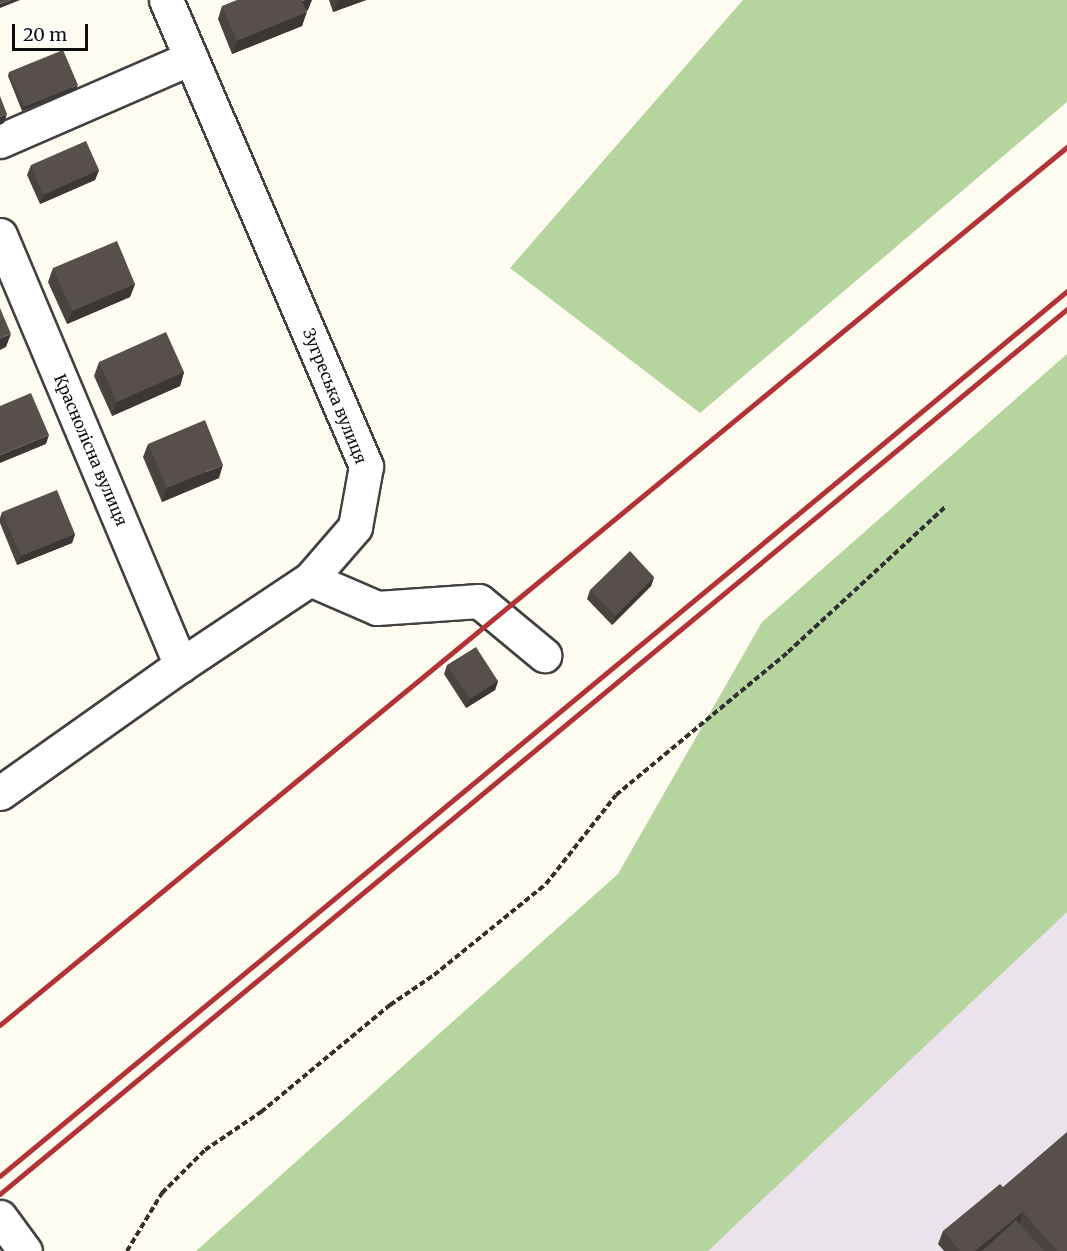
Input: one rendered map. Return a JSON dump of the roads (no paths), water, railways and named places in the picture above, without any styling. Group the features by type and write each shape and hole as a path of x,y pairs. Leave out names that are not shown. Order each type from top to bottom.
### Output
{"street":[{"name":"Зугреська вулиця","path":"6,778 310,579 355,527 366,466 166,0"},
{"path":"0,141 191,58"},
{"name":"Краснолісна вулиця","path":"0,235 181,665"},
{"path":"310,579 378,609 479,601 544,655"},
{"path":"0,1217 25,1251"}],"railway":[{"path":"0,1025 1067,147"},
{"path":"0,1176 1067,291"},
{"path":"0,1194 1067,309"}]}
